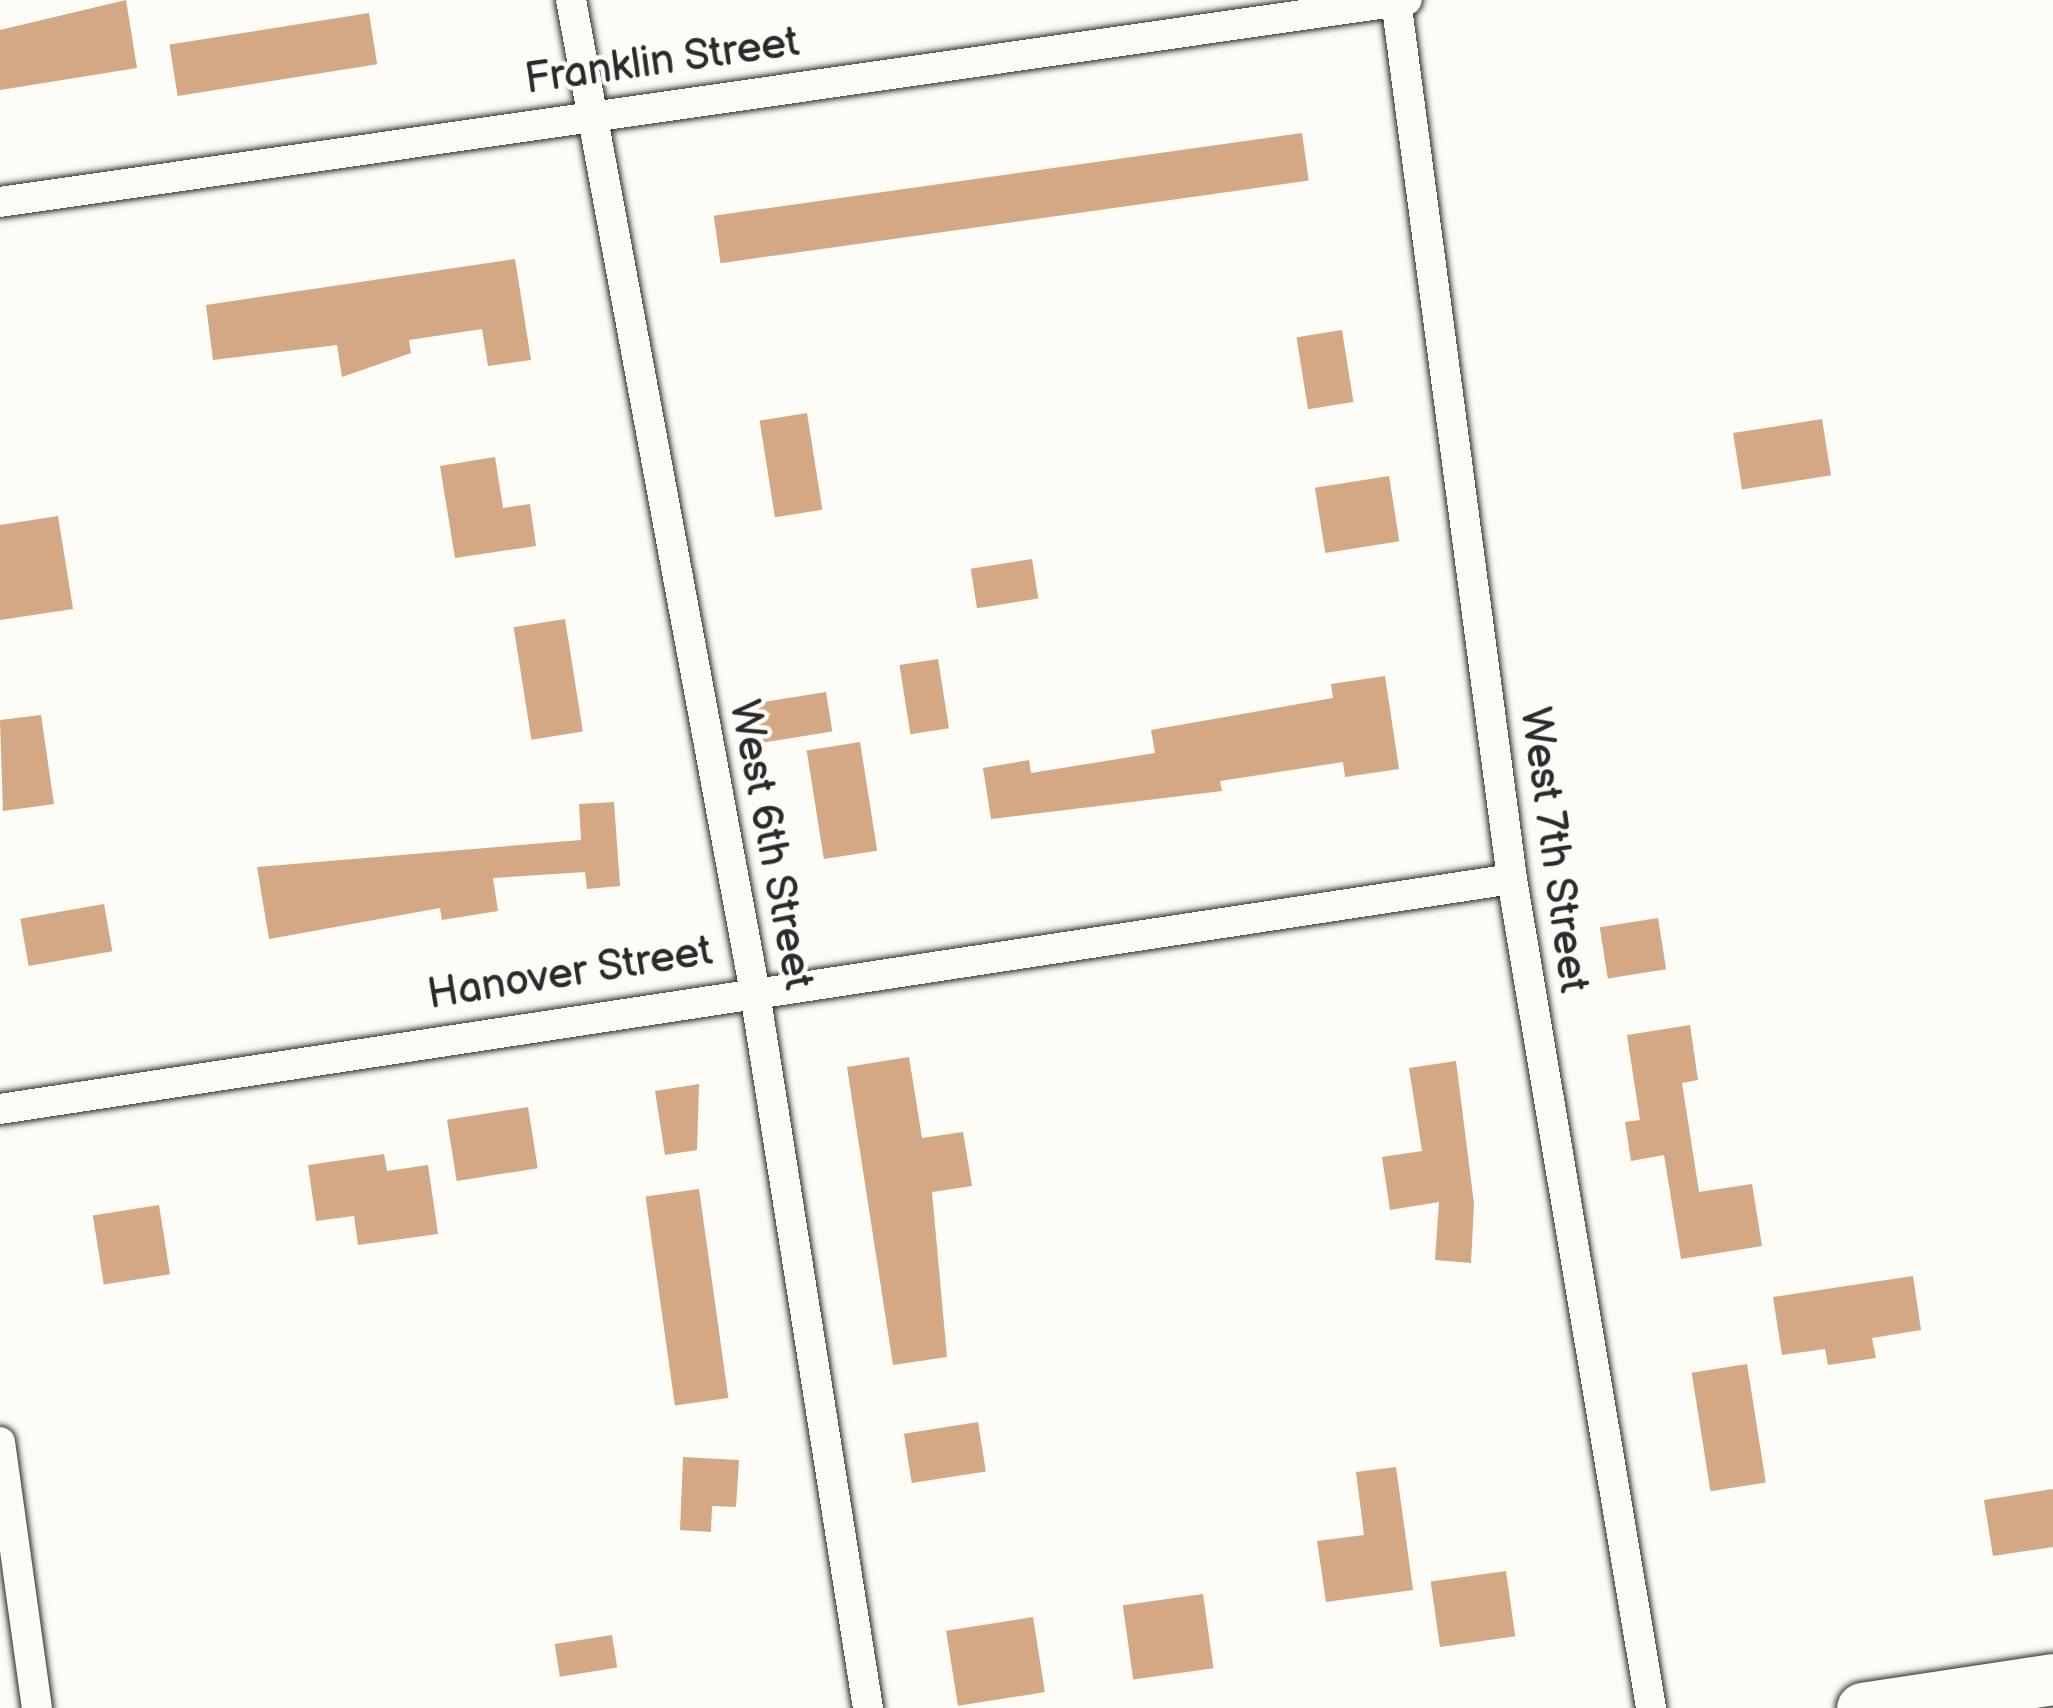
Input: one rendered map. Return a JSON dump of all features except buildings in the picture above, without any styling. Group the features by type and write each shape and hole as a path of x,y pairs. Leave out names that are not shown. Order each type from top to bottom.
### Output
{"main road":[{"path":"1862,1708 2053,1679"}],"street":[{"name":"West 6th Street","path":"572,0 589,114 754,987 868,1708"},
{"name":"Franklin Street","path":"0,202 1400,1"},
{"name":"West 7th Street","path":"1400,1 1512,879 1652,1708"},
{"name":"Hanover Street","path":"0,1109 754,987 1512,879"},
{"path":"0,1442 37,1708"}]}
